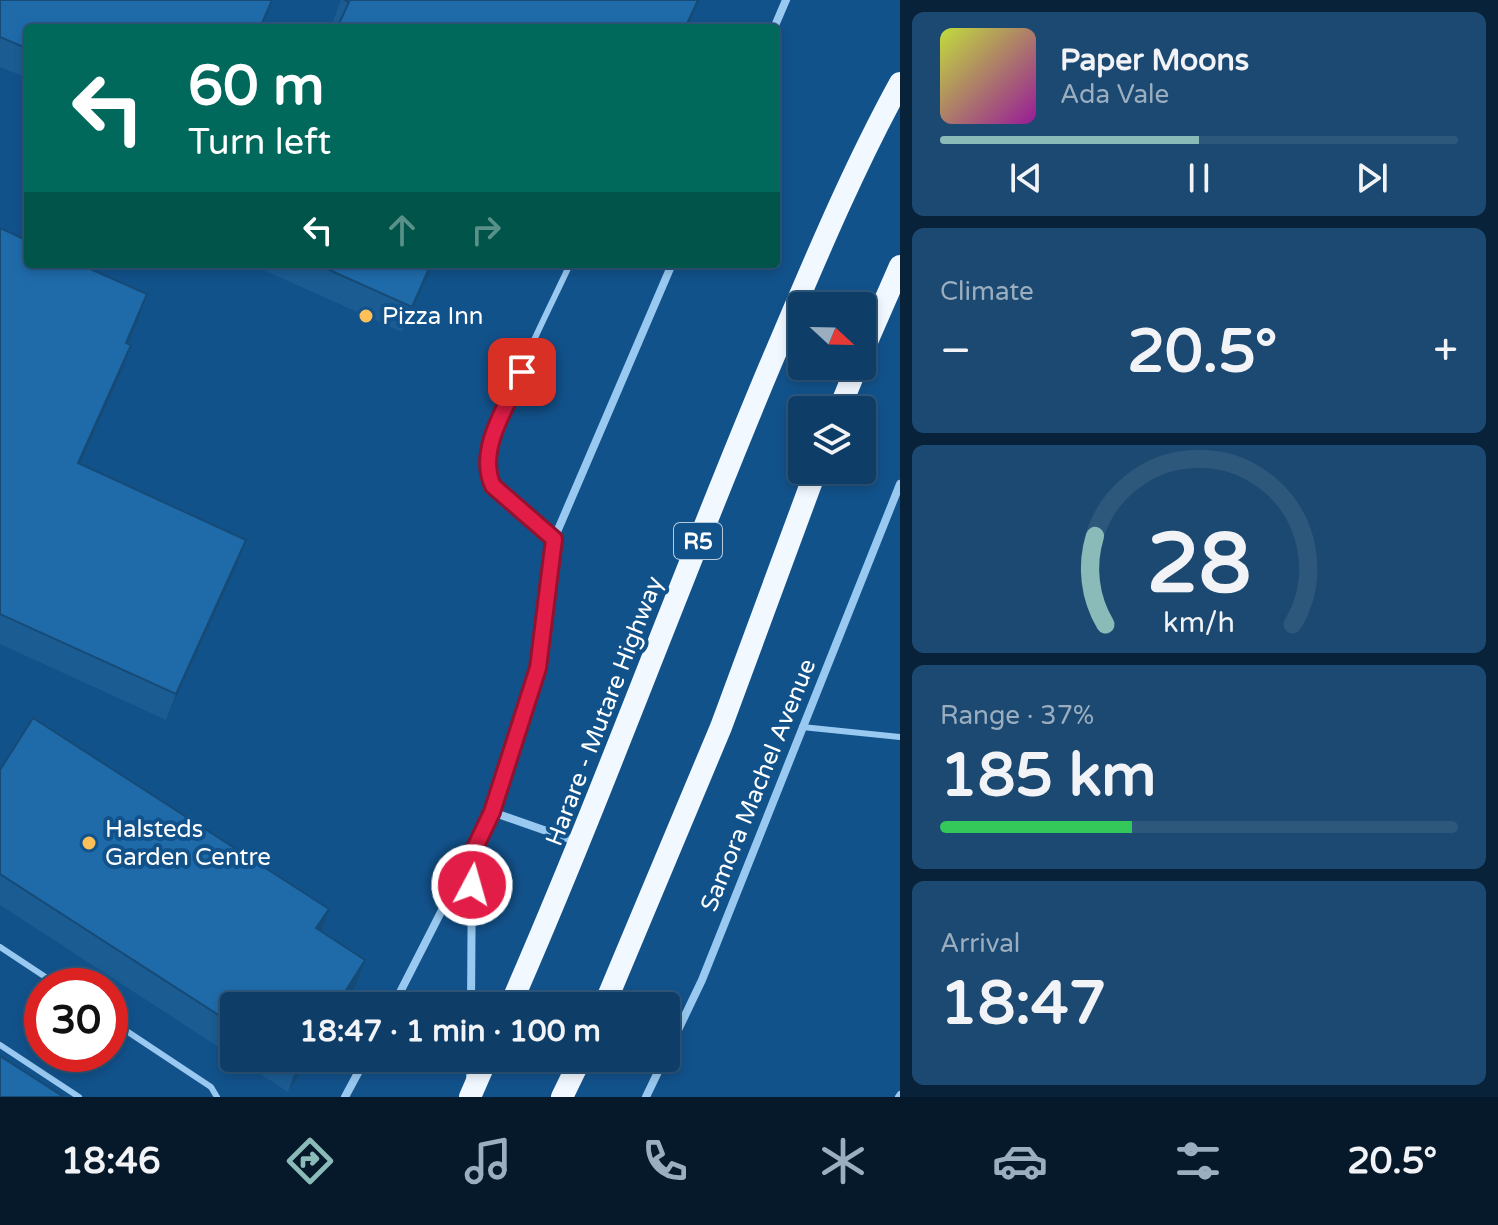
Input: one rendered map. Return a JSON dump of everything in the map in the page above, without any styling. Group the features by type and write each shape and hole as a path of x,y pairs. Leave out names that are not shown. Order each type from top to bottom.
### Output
{"highway":[{"name":"Harare - Mutare Highway","path":"516,992 582,843 728,466 806,280 900,83"},
{"path":"876,321 900,266"},
{"path":"610,992 721,727 811,484"},
{"path":"470,1097 481,1072"},
{"path":"562,1097 574,1072"}],"street":[{"path":"776,24 786,0"},
{"path":"400,992 492,812 538,668 554,539 670,268"},
{"name":"Samora Machel Avenue","path":"646,1097 702,980 900,484"},
{"path":"492,812 582,843"},
{"path":"471,992 472,854"},
{"path":"345,1097 358,1072"},
{"path":"470,1072 470,1097"}],"lane":[{"path":"554,539 493,486 486,462 497,426 568,268"},
{"path":"802,727 900,737"},
{"path":"0,947 32,968"},
{"path":"128,1032 211,1087 217,1097"},
{"path":"0,1045 79,1097"}],"building":[{"path":"0,0 272,0 262,24 24,24 24,47 0,37"},
{"path":"344,0 698,0 687,24 339,24 349,2"},
{"path":"0,228 24,239 24,268 88,268 147,294 126,343 131,345 78,463 246,540 176,694 0,614"},
{"path":"325,268 429,268 412,307"},
{"name":"Halsteds Garden Centre","path":"33,718 329,909 316,928 365,960 345,992 220,992 220,1016 0,874 0,770"},
{"path":"0,1056 64,1097 0,1097"}],"place":[{"name":"Pizza Inn","path":"366,316"},
{"name":"Halsteds Garden Centre","path":"89,843"}],"route":[{"path":"472,885 472,854 492,812 538,668 554,539 493,486 488,475 486,462 490,446 522,372"}]}
